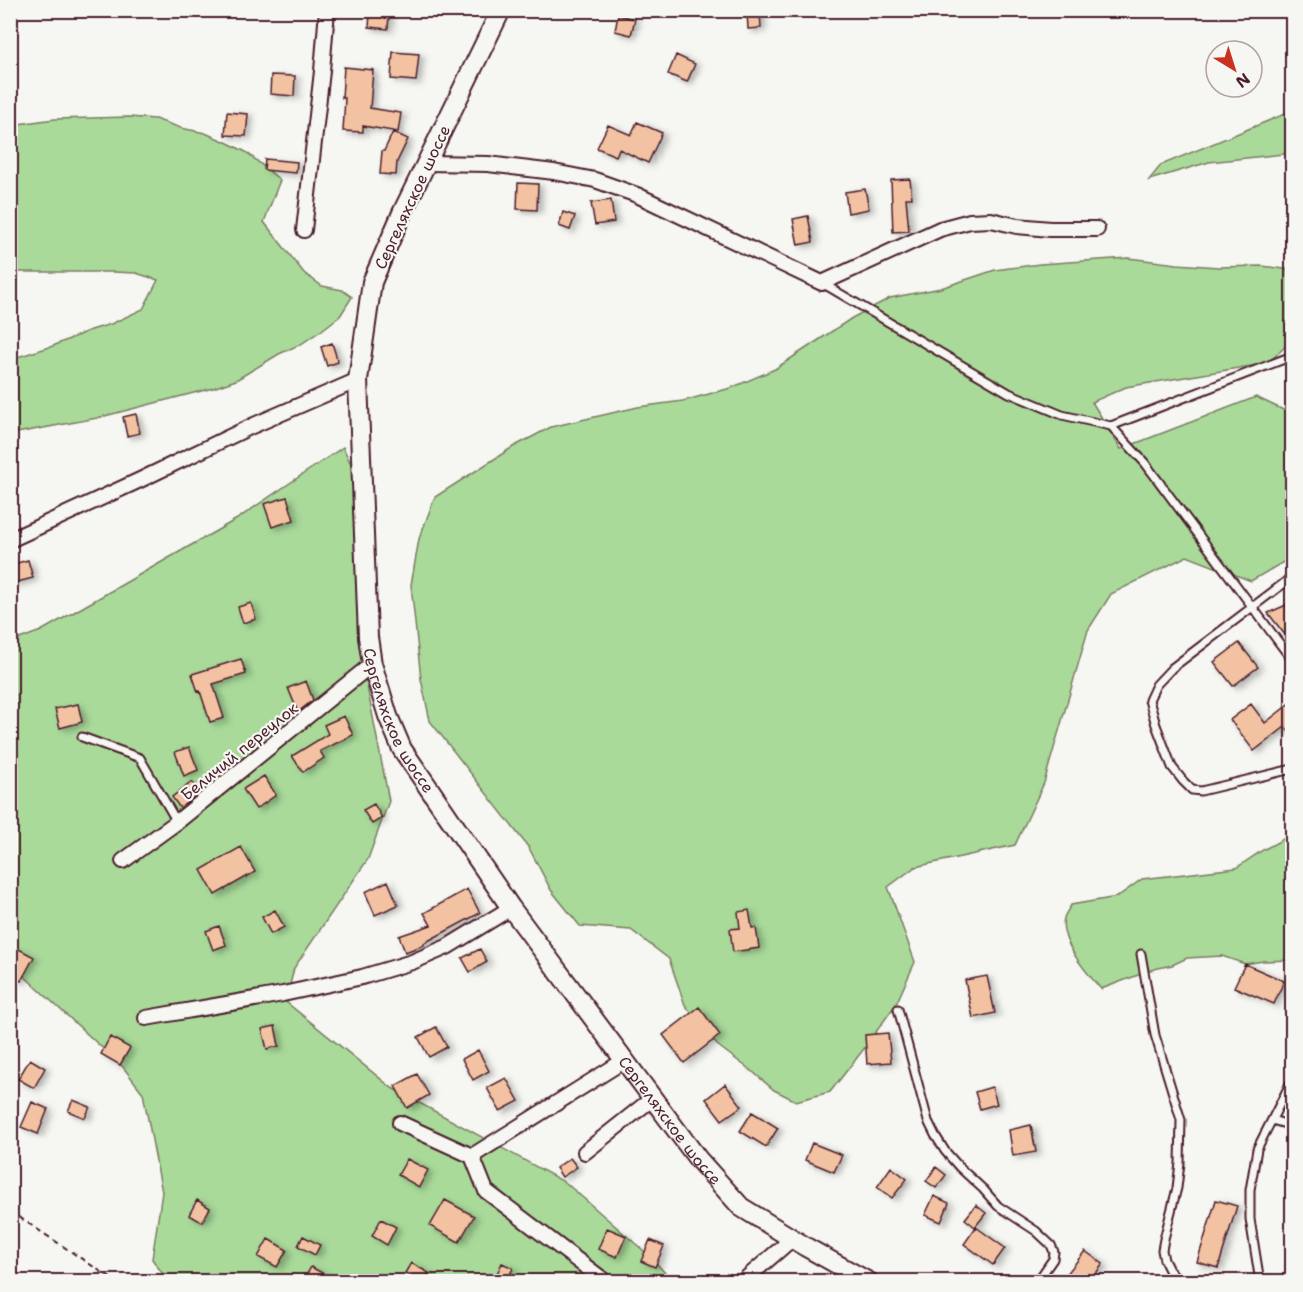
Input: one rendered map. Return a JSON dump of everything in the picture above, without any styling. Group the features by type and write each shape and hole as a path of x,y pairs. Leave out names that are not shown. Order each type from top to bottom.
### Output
{"main road":[{"name":"Сергеляхское шоссе","path":"501,10 402,213 372,282 358,380 368,637 372,664 388,716 402,749 511,908 698,1159 741,1207 792,1239 869,1281"}],"street":[{"path":"304,230 327,10"},
{"path":"427,163 488,165 554,172 595,180 637,195 822,283 940,229 970,220 991,220 1017,226 1050,229 1097,229"},
{"path":"10,540 252,426 358,380"},
{"name":"Беличий переулок","path":"123,861 177,822 372,664"},
{"path":"146,1018 283,994 362,977 402,965 447,947 511,908"},
{"path":"472,1156 625,1060"},
{"path":"585,1152 653,1098"},
{"path":"400,1123 472,1156 486,1191 606,1281"},
{"path":"742,1281 792,1239"}],"lane":[{"path":"822,283 1009,393 1062,415 1111,426 1293,356"},
{"path":"1111,426 1145,463 1293,660"},
{"path":"1293,577 1172,668 1156,685 1149,700 1172,767 1192,790 1201,790 1293,769"},
{"path":"82,737 140,758 177,822"},
{"path":"1141,954 1155,1035 1181,1120 1177,1188 1162,1250 1169,1270 1179,1281"},
{"path":"897,1009 928,1121 935,1136 960,1168 998,1206 1036,1231 1051,1245 1054,1252 1053,1259 1037,1281"},
{"path":"1260,1281 1250,1219 1250,1190 1257,1149 1293,1080"},
{"path":"1272,1120 1293,1126"}],"path":[{"path":"10,1211 115,1281"}],"green space":[{"path":"1292,111 1292,153 1209,162 1149,180 1161,165"},
{"path":"129,117 155,119 205,133 246,152 280,180 264,222 304,273 322,286 342,290 352,297 340,316 322,330 236,380 97,418 11,434 11,359 53,346 143,309 158,280 136,273 11,272 11,125 55,119"},
{"path":"1128,258 1218,267 1262,266 1292,270 1292,340 1268,363 1126,387 1092,402 1121,449 1256,397 1292,414 1292,557 1251,581 1187,556 1111,594 1088,630 1044,783 1015,845 915,867 888,887 915,962 896,1004 830,1092 796,1101 774,1090 717,1045 685,1005 669,959 631,930 580,926 551,890 529,848 430,721 421,679 411,585 419,539 435,497 513,447 551,427 638,407 683,401 731,388 775,369 852,318 890,298 941,288 995,270 1040,264"},
{"path":"343,447 357,477 358,639 389,801 368,859 294,968 286,1002 392,1088 566,1183 652,1258 672,1281 168,1281 152,1259 162,1192 143,1093 123,1067 24,976 11,968 11,642 41,631 237,519"},
{"path":"1292,834 1292,960 1245,964 1222,956 1187,958 1101,989 1069,946 1063,927 1065,916 1071,905 1117,897 1142,879 1236,868"}],"building":[{"path":"760,11 761,28 748,29 747,12"},
{"path":"370,14 389,15 388,29 369,27"},
{"path":"618,15 635,19 631,35 615,31"},
{"path":"393,52 419,54 416,81 391,79"},
{"path":"676,55 695,64 687,82 668,74"},
{"path":"344,67 373,70 370,108 401,113 398,132 363,126 363,132 343,131"},
{"path":"271,75 295,76 294,96 270,94"},
{"path":"227,112 248,114 246,136 225,135"},
{"path":"637,122 662,133 648,163 619,149 616,156 597,148 608,125 631,135"},
{"path":"393,132 408,139 397,162 396,175 380,174 382,151"},
{"path":"265,159 297,162 296,173 264,170"},
{"path":"910,179 912,198 906,198 909,231 893,232 891,180"},
{"path":"518,183 538,184 537,210 517,209"},
{"path":"865,189 869,209 848,213 845,192"},
{"path":"611,200 614,222 595,225 591,203"},
{"path":"563,212 575,216 570,230 559,226"},
{"path":"808,216 813,242 798,245 793,219"},
{"path":"332,343 338,362 327,366 321,347"},
{"path":"136,414 140,433 127,436 123,417"},
{"path":"287,497 294,520 272,527 264,504"},
{"path":"28,560 33,578 13,583 10,565"},
{"path":"1293,602 1293,645 1268,613"},
{"path":"251,603 256,619 243,623 238,607"},
{"path":"1239,643 1258,667 1233,686 1214,662"},
{"path":"241,659 246,674 213,684 224,718 210,722 192,674"},
{"path":"306,681 313,700 298,712 288,688"},
{"path":"1293,701 1293,736 1285,727 1254,751 1230,720 1251,704 1265,723"},
{"path":"78,704 82,722 60,728 55,709"},
{"path":"344,716 353,735 320,751 324,758 303,772 292,756 328,734 324,725"},
{"path":"189,747 198,770 184,776 175,752"},
{"path":"264,776 276,795 256,809 243,789"},
{"path":"192,782 200,792 180,808 172,797"},
{"path":"374,804 382,818 372,824 363,810"},
{"path":"241,847 255,872 215,895 201,870"},
{"path":"388,881 398,905 375,915 365,892"},
{"path":"467,889 480,913 424,945 405,952 399,936 431,925 424,913"},
{"path":"275,910 284,927 271,934 262,917"},
{"path":"749,910 752,928 756,928 759,948 733,952 730,929 740,928 738,912"},
{"path":"219,926 226,945 213,950 206,931"},
{"path":"17,948 34,957 21,981 10,976 10,960"},
{"path":"480,949 487,962 470,972 462,958"},
{"path":"1245,964 1284,981 1274,1004 1234,987"},
{"path":"987,976 995,1013 973,1018 965,980"},
{"path":"699,1007 720,1035 684,1063 663,1035"},
{"path":"275,1026 279,1046 267,1049 262,1029"},
{"path":"436,1027 447,1047 429,1057 418,1037"},
{"path":"888,1033 891,1062 867,1064 865,1035"},
{"path":"110,1037 130,1048 120,1065 101,1054"},
{"path":"478,1050 489,1071 473,1080 462,1059"},
{"path":"30,1059 45,1068 34,1088 18,1079"},
{"path":"417,1074 429,1095 407,1108 395,1086"},
{"path":"506,1078 519,1101 500,1111 487,1088"},
{"path":"725,1084 742,1106 722,1120 706,1099"},
{"path":"992,1087 997,1104 980,1109 975,1092"},
{"path":"73,1100 90,1107 85,1118 68,1111"},
{"path":"32,1102 48,1109 38,1134 21,1127"},
{"path":"752,1112 778,1128 766,1147 740,1131"},
{"path":"1031,1125 1036,1152 1013,1156 1009,1130"},
{"path":"812,1143 842,1155 834,1172 805,1160"},
{"path":"570,1158 577,1167 562,1177 556,1168"},
{"path":"407,1159 428,1170 419,1187 398,1175"},
{"path":"891,1167 907,1179 892,1198 877,1187"},
{"path":"936,1167 946,1175 936,1188 926,1181"},
{"path":"934,1196 949,1203 941,1222 925,1215"},
{"path":"197,1200 210,1208 202,1222 189,1215"},
{"path":"445,1200 474,1216 459,1242 430,1226"},
{"path":"1216,1200 1237,1206 1218,1268 1197,1262"},
{"path":"976,1205 986,1213 975,1227 965,1219"},
{"path":"381,1219 396,1227 387,1245 372,1236"},
{"path":"976,1227 1005,1248 993,1265 964,1244"},
{"path":"607,1228 626,1236 617,1257 598,1249"},
{"path":"303,1236 320,1245 315,1255 298,1246"},
{"path":"268,1239 287,1250 277,1267 258,1257"},
{"path":"650,1240 664,1246 655,1267 641,1261"},
{"path":"1085,1251 1103,1264 1090,1281 1075,1281 1066,1275"},
{"path":"411,1263 429,1273 424,1281 405,1273"},
{"path":"502,1263 513,1268 507,1281 495,1278"},
{"path":"311,1267 337,1281 303,1281"}]}
